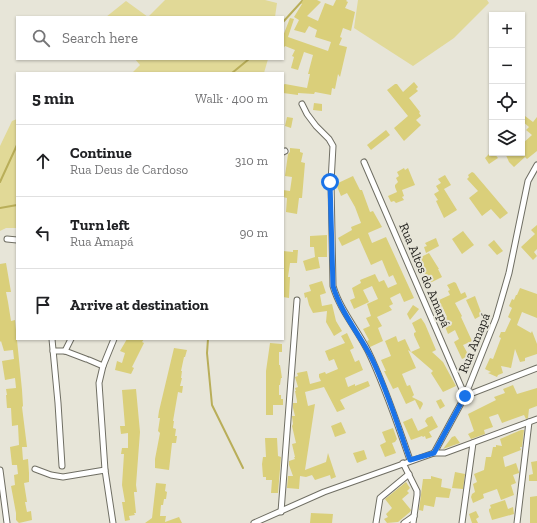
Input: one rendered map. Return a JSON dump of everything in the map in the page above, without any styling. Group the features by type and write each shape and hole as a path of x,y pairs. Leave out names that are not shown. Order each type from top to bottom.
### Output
{"street":[{"path":"302,104 307,114 329,139 333,146 330,182 333,286 337,298 362,339 373,361 410,460"},
{"name":"Rua Altos do Amapá","path":"364,162 465,396"},
{"name":"Rua Amapá","path":"434,453 465,396 496,318 509,272 528,181 537,164"},
{"path":"7,239 16,240"},
{"path":"281,512 298,300"},
{"path":"52,340 62,466"},
{"path":"65,351 70,340"},
{"path":"113,523 105,470 99,383 103,366 114,340"},
{"path":"53,351 65,351 103,366"},
{"path":"465,396 537,368"},
{"path":"254,523 324,492 410,460 434,453 445,454 537,419"},
{"path":"517,523 529,422"},
{"path":"462,523 473,443"},
{"path":"403,463 417,491 413,523"},
{"path":"0,470 6,521 8,523"},
{"path":"35,470 63,477 105,470"},
{"path":"376,523 380,498 408,474"},
{"path":"404,523 414,516"}],"shaded area":[{"path":"165,0 265,0 277,3 275,16 149,16"},
{"path":"358,0 487,0 489,3 454,38 413,66 354,28"},
{"path":"126,1 147,16 107,16"},
{"path":"136,60 268,60 264,72 133,72 140,65"},
{"path":"16,119 16,228 6,228 0,231 0,146 12,121"}],"building":[{"path":"303,0 317,0 321,2 307,16 318,21 325,3 333,6 336,0 347,0 346,1 348,2 345,8 355,12 351,31 343,28 340,37 342,38 339,45 347,47 340,77 338,74 335,89 332,88 331,95 315,92 314,94 298,93 298,95 284,93 285,84 307,88 310,74 308,74 313,55 304,52 298,70 291,68 294,57 292,56 295,50 285,46 284,48 284,33 290,18 294,19 288,37 328,51 331,42 315,37 317,30 309,26 305,33 294,30 299,20 294,17"},
{"path":"414,82 418,87 416,89 418,91 409,98 420,112 419,113 421,116 416,120 421,125 404,141 394,128 408,116 387,90 397,84 403,92"},
{"path":"314,103 322,104 322,111 313,110"},
{"path":"525,116 533,122 537,117 537,151 527,159 525,157 514,167 509,162 506,156 525,156 525,141 532,135 526,130 529,127 525,124"},
{"path":"287,117 293,118 291,128 285,126"},
{"path":"386,130 390,135 371,150 367,145"},
{"path":"290,148 300,149 300,152 303,153 301,162 305,163 302,198 299,198 297,214 286,212 287,198 284,197 284,190 290,191 292,177 285,176 288,154 290,152"},
{"path":"489,154 489,156 496,156 498,158 489,164 485,158"},
{"path":"404,168 405,170 408,168 415,185 402,190 404,196 402,197 404,200 396,203 394,201 391,202 388,196 397,192 395,185 398,182 396,178 399,176 397,172"},
{"path":"472,172 508,213 500,219 491,209 482,216 469,198 478,191 467,179 469,177 468,175"},
{"path":"445,175 451,185 444,189 457,210 444,218 436,201 438,200 434,194 439,191 436,186 441,183 438,179"},
{"path":"353,176 360,190 362,190 370,212 373,211 382,227 368,233 372,243 386,237 414,298 404,302 400,293 390,298 393,304 389,306 392,310 377,317 382,326 378,328 383,341 370,347 367,341 369,340 363,329 370,326 366,318 371,316 367,304 378,299 372,286 363,290 369,302 354,309 350,300 355,298 352,288 361,283 360,280 375,274 379,282 384,280 388,288 397,284 393,275 389,277 382,260 371,265 359,238 342,246 338,238 352,230 351,227 361,223 355,207 347,193 341,196 336,184"},
{"path":"537,225 537,249 534,252 537,256 533,260 521,247 535,234 531,230"},
{"path":"463,231 474,245 462,254 452,239"},
{"path":"327,235 327,257 318,257 320,268 306,271 303,261 315,257 314,247 310,247 310,236"},
{"path":"436,238 439,246 426,253 424,247 427,246 425,243"},
{"path":"494,240 503,251 497,255 488,245"},
{"path":"293,250 298,250 297,263 290,263 288,277 290,277 289,298 284,297 284,251 293,252"},
{"path":"429,253 442,277 430,283 419,261 419,258"},
{"path":"6,263 11,292 6,292 11,321 15,320 22,390 22,407 27,447 22,447 23,460 28,459 29,482 24,483 27,502 25,502 27,512 31,511 32,520 19,523 16,520 11,486 15,485 14,475 18,474 17,465 12,465 10,447 19,445 18,425 12,426 11,408 7,408 6,395 6,389 16,388 15,378 5,380 2,361 14,359 13,350 4,351 1,341 0,342 0,264"},
{"path":"322,281 326,293 320,295 322,306 332,304 336,321 342,331 334,336 326,322 327,311 313,313 307,297 305,298 304,293 311,291 309,285"},
{"path":"454,282 456,283 461,294 465,292 467,297 455,303 472,341 463,345 469,356 462,359 454,342 459,339 455,330 448,334 442,319 447,317 442,306 441,307 440,305 436,307 432,297 437,295 439,300 450,295 448,291 450,290 447,285"},
{"path":"520,288 537,294 537,318 522,312 517,325 531,333 532,331 537,344 537,354 525,358 525,361 520,362 515,349 511,368 501,366 503,373 497,377 488,373 491,372 485,369 490,358 493,359 501,338 499,337 501,332 505,332 511,319 508,317 512,308 509,306"},
{"path":"475,296 482,315 475,319 466,300"},
{"path":"413,305 419,309 410,320 407,314"},
{"path":"421,318 436,350 432,352 443,362 456,386 443,392 431,373 433,371 411,352 420,348 414,335 416,332 412,323"},
{"path":"347,333 354,348 350,350 355,362 359,360 363,370 345,378 348,387 368,381 370,386 340,400 345,409 337,412 324,387 305,392 308,406 315,404 305,470 326,462 328,453 336,477 331,479 330,475 315,480 312,475 306,477 300,476 299,489 287,488 288,476 293,476 289,461 295,459 292,444 296,443 292,426 292,416 295,416 293,403 297,403 295,388 298,387 295,377 298,376 297,373 307,371 310,384 321,381 319,374 325,372 326,374 338,369 334,359 329,361 325,351 345,343 341,336"},
{"path":"396,336 398,342 405,339 411,352 408,350 416,368 402,374 407,386 410,385 414,395 412,397 423,404 420,410 415,400 406,404 398,387 393,389 384,371 386,371 381,360 391,356 385,341"},
{"path":"126,340 143,340 142,342 144,343 132,367 134,368 131,374 115,370 117,361 122,363 125,353 120,351"},
{"path":"270,343 282,344 282,352 279,352 279,365 282,378 279,385 279,395 281,395 281,399 283,399 283,405 273,405 273,415 266,415 266,371"},
{"path":"174,348 187,350 181,371 182,378 180,386 183,386 182,393 178,392 173,421 173,428 176,429 175,436 177,436 176,443 172,443 169,470 155,468 155,459 160,433 158,431 160,418 158,418 159,411"},
{"path":"513,385 517,394 537,388 537,406 529,409 528,418 526,419 524,415 502,423 498,414 489,417 493,427 484,430 485,434 471,439 468,434 474,431 468,414 496,400 494,397 505,393 503,389"},
{"path":"136,389 140,432 136,485 137,492 134,492 136,513 134,513 135,515 129,516 130,520 125,521 122,502 125,502 122,485 124,454 121,454 122,448 128,448 128,433 121,434 120,426 125,426 122,390"},
{"path":"441,399 445,406 440,409 436,401"},
{"path":"432,416 438,427 429,432 432,437 426,439 425,436 422,436 411,440 403,422 412,418 418,431 428,426 425,421 427,418"},
{"path":"341,422 346,433 335,437 331,426"},
{"path":"393,428 397,439 392,443 396,453 385,457 380,445 386,442 382,432"},
{"path":"524,430 522,447 520,447 521,450 503,457 505,467 516,463 519,472 513,475 516,483 511,485 514,495 501,500 497,489 483,494 484,498 473,503 471,497 475,492 473,484 477,482 474,474 484,470 486,457 491,457 493,447 496,447 496,445 502,446 500,439"},
{"path":"455,436 460,443 443,449 452,437"},
{"path":"265,438 277,438 278,456 281,457 278,493 271,493 272,480 266,480 266,477 263,477 263,457 266,457"},
{"path":"364,450 367,459 357,463 353,453"},
{"path":"537,461 537,481 529,481 529,475 533,474 531,462"},
{"path":"455,472 465,474 463,489 452,488"},
{"path":"431,476 442,479 441,487 451,489 449,498 436,497 434,507 424,505 423,511 419,510 423,479 431,479"},
{"path":"406,482 410,488 407,491 409,493 402,499 411,510 398,522 387,523 384,519 388,517 386,514 392,508 385,499"},
{"path":"156,483 166,484 165,491 167,492 166,499 164,499 163,505 161,505 160,516 166,516 165,522 179,517 182,523 145,523 152,518"},
{"path":"537,496 537,523 530,523 530,497"},
{"path":"505,500 508,509 513,507 514,514 492,520 489,511 491,508 490,505"},
{"path":"476,511 479,517 476,519 478,523 472,523 469,514"},
{"path":"311,513 333,514 332,523 310,523"}],"waterway":[{"path":"284,21 303,0"},
{"path":"233,72 248,60"},
{"path":"0,182 16,147"},
{"path":"0,208 16,205"},
{"path":"208,340 207,353 212,405 243,468"}],"route":[{"path":"330,182 333,286 337,298 362,339 373,361 410,460 434,453 465,396"}]}
